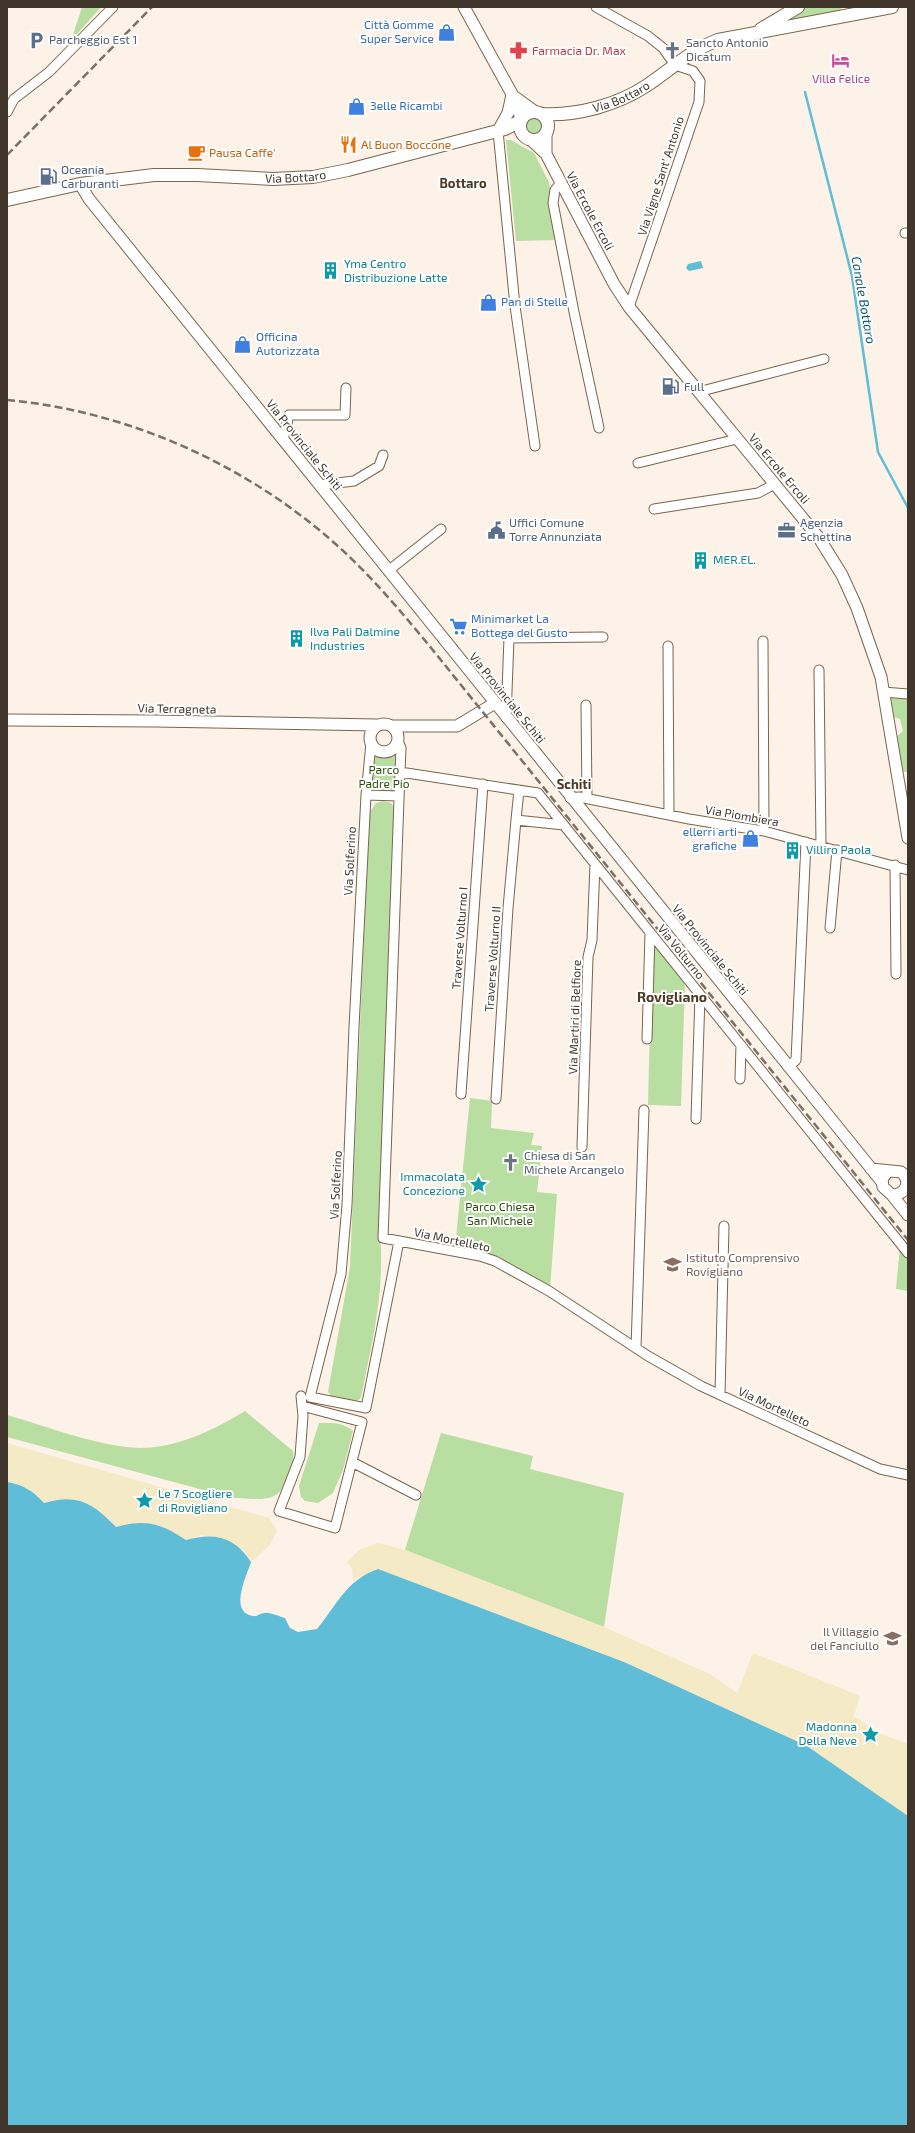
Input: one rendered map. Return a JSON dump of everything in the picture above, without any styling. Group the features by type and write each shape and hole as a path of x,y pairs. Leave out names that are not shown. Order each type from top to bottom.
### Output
{"main road":[{"path":"755,33 798,7"},
{"name":"Via Bottaro","path":"538,113 561,115 629,97 708,44 849,11 885,8"},
{"path":"501,130 527,137 540,138 547,129 547,122 538,113 526,113 520,120 520,131 527,137"},
{"name":"Via Bottaro","path":"547,129 561,115"},
{"name":"Via Bottaro","path":"7,200 80,184 124,178 176,174 273,179 313,177 348,170 501,130 520,120"}],"street":[{"path":"7,112 11,99 49,72 113,7"},
{"path":"464,7 512,94 520,120"},
{"path":"596,7 648,36 663,48 675,65"},
{"name":"Via Vigne Sant' Antonio","path":"629,307 699,102 700,81 693,71 675,65"},
{"path":"512,94 538,113"},
{"path":"512,94 508,113 501,130 516,306 535,446"},
{"name":"Via Ercole Ercoli","path":"546,154 547,129"},
{"name":"Via Ercole Ercoli","path":"527,137 546,154 614,284 629,307 819,538 842,575 857,608 881,678 908,838"},
{"path":"561,183 556,190 553,203 574,312 599,428"},
{"name":"Via Provinciale Schiti","path":"80,184 89,199 570,798 882,1182 885,1190 892,1194 906,1213"},
{"path":"698,392 824,359"},
{"path":"283,440 289,415 345,414 346,388"},
{"path":"638,463 737,439"},
{"path":"320,486 360,479 369,470 379,466 383,455"},
{"path":"654,509 758,492 775,484"},
{"path":"388,571 441,529"},
{"path":"506,718 509,638 603,637"},
{"path":"763,641 764,831"},
{"path":"668,646 669,815"},
{"path":"819,670 821,846"},
{"path":"883,692 908,694"},
{"path":"396,734 409,727 457,726 468,722 495,704"},
{"path":"586,706 587,798"},
{"name":"Via Terragneta","path":"7,720 377,725"},
{"path":"346,724 371,739 377,750 386,752 394,748 396,734"},
{"path":"366,795 399,796 401,748 396,734 386,724 377,725 371,739"},
{"name":"Via Solferino","path":"371,739 366,795 354,1027 348,1205 341,1274 310,1397 366,1408 399,1241"},
{"name":"Via Volturno","path":"400,772 538,793 908,1253"},
{"name":"Traverse Volturno I","path":"461,1094 482,784"},
{"name":"Traverse Volturno II","path":"496,1099 508,908 519,790"},
{"name":"Via Mortelleto","path":"399,796 383,1238 480,1256 495,1261 549,1291 636,1348 720,1395 880,1469 908,1475"},
{"name":"Via Piombiera","path":"570,798 587,798 669,815 764,831 895,865 908,870"},
{"path":"516,820 564,825"},
{"path":"788,1066 796,1060 806,842"},
{"path":"830,928 837,850"},
{"name":"Via Martiri di Belfiore","path":"582,1147 588,957 592,940 595,864"},
{"path":"895,865 896,974"},
{"path":"646,1039 650,932"},
{"path":"696,1119 700,996"},
{"path":"740,1079 741,1045"},
{"path":"636,1348 644,1110"},
{"path":"882,1182 884,1176 892,1170 908,1163"},
{"path":"871,1169 892,1170"},
{"name":"Via Provinciale Schiti","path":"892,1170 901,1172 907,1178 906,1186 903,1191 906,1213"},
{"path":"892,1194 898,1194 903,1191"},
{"path":"720,1395 724,1226"},
{"path":"301,1396 300,1457 279,1511 336,1528 362,1422 302,1406"},
{"path":"352,1462 416,1494"}],"green space":[{"path":"82,7 101,7 71,41"},
{"path":"805,7 840,7 842,10 781,22"},
{"path":"534,117 540,119 542,125 540,131 534,133 528,131 526,125 528,119"},
{"path":"506,140 511,140 534,153 549,182 557,240 516,241"},
{"path":"892,696 908,697 908,772 903,772 896,737 903,731 900,719 891,716 889,698"},
{"name":"Parco Padre Pio","path":"398,741 399,796 366,795 374,747 386,752 394,749"},
{"path":"383,801 391,803 394,807 379,1235 381,1248 381,1269 377,1316 362,1393 360,1399 354,1402 334,1399 328,1392 350,1267 369,813 376,803"},
{"path":"652,939 685,980 681,1106 648,1105"},
{"name":"Parco Chiesa San Michele","path":"470,1098 492,1101 491,1128 534,1133 531,1145 542,1146 537,1192 557,1194 550,1289 455,1248"},
{"path":"900,1246 908,1256 908,1291 896,1289"},
{"path":"245,1411 293,1451 293,1463 285,1485 280,1492 274,1496 260,1499 233,1498 7,1437 7,1415 107,1444 124,1447 154,1447 168,1445 195,1437 221,1425"},
{"path":"319,1423 333,1423 345,1426 353,1431 343,1470 333,1493 318,1503 305,1501 301,1497 299,1486"},
{"path":"441,1433 533,1456 530,1469 624,1493 604,1627 405,1550"}],"sand":[{"name":"Le 7 Scogliere di Rovigliano","path":"7,1443 269,1518 277,1531 270,1545 251,1562 244,1550 202,1535 186,1540 161,1527 152,1525 134,1524 116,1527 92,1507 83,1503 65,1499 44,1503 28,1489 7,1482"},
{"path":"378,1543 405,1550 604,1627 710,1674 737,1693 753,1653 860,1696 854,1716 881,1734 908,1744 908,1816 807,1746 364,1574 353,1581 352,1568 347,1562 359,1550"}],"water":[{"path":"701,261 703,268 689,271 686,268 688,264"},
{"path":"7,1482 28,1489 44,1503 66,1499 84,1502 100,1512 116,1527 136,1523 152,1524 161,1526 186,1540 215,1537 231,1542 245,1554 251,1562 241,1592 240,1601 242,1608 246,1613 253,1616 267,1613 285,1618 290,1628 298,1632 317,1629 350,1586 367,1574 378,1569 624,1662 807,1746 908,1816 908,2126 7,2126"}],"waterway":[{"name":"Canale Bottaro","path":"805,92 852,276 878,452 908,508"}],"railway":[{"path":"7,155 152,7"},
{"path":"7,400 53,406 98,416 142,430 186,447 227,468 267,492 305,519 353,560 376,584 432,649 908,1240"}],"place":[{"name":"Città Gomme Super Service","path":"447,32"},
{"name":"Parcheggio Est 1","path":"36,40"},
{"name":"Sancto Antonio Dicatum","path":"673,50"},
{"name":"Farmacia Dr. Max","path":"519,51"},
{"name":"Villa Felice","path":"841,60"},
{"name":"3elle Ricambi","path":"357,106"},
{"name":"Al Buon Boccone","path":"348,145"},
{"name":"Pausa Caffe'","path":"196,153"},
{"name":"Oceania Carburanti","path":"48,177"},
{"name":"Yma Centro Distribuzione Latte","path":"331,271"},
{"name":"Pan di Stelle","path":"488,302"},
{"name":"Officina Autorizzata","path":"243,344"},
{"name":"Full","path":"671,387"},
{"name":"Uffici Comune Torre Annunziata","path":"496,530"},
{"name":"Agenzia Schettina","path":"787,530"},
{"name":"MER.EL.","path":"700,560"},
{"name":"Minimarket La Bottega del Gusto","path":"458,626"},
{"name":"Ilva Pali Dalmine Industries","path":"297,639"},
{"name":"ellerri arti grafiche","path":"750,839"},
{"name":"Villiro Paola","path":"793,850"},
{"name":"Chiesa di San Michele Arcangelo","path":"511,1163"},
{"name":"Immacolata Concezione","path":"478,1184"},
{"name":"Istituto Comprensivo Rovigliano","path":"673,1265"},
{"name":"Le 7 Scogliere di Rovigliano","path":"145,1501"},
{"name":"Il Villaggio del Fanciullo","path":"892,1639"},
{"name":"Madonna Della Neve","path":"870,1734"}],"district":[{"name":"Bottaro","path":"463,183"},
{"name":"Schiti","path":"574,784"},
{"name":"Rovigliano","path":"672,997"}]}
